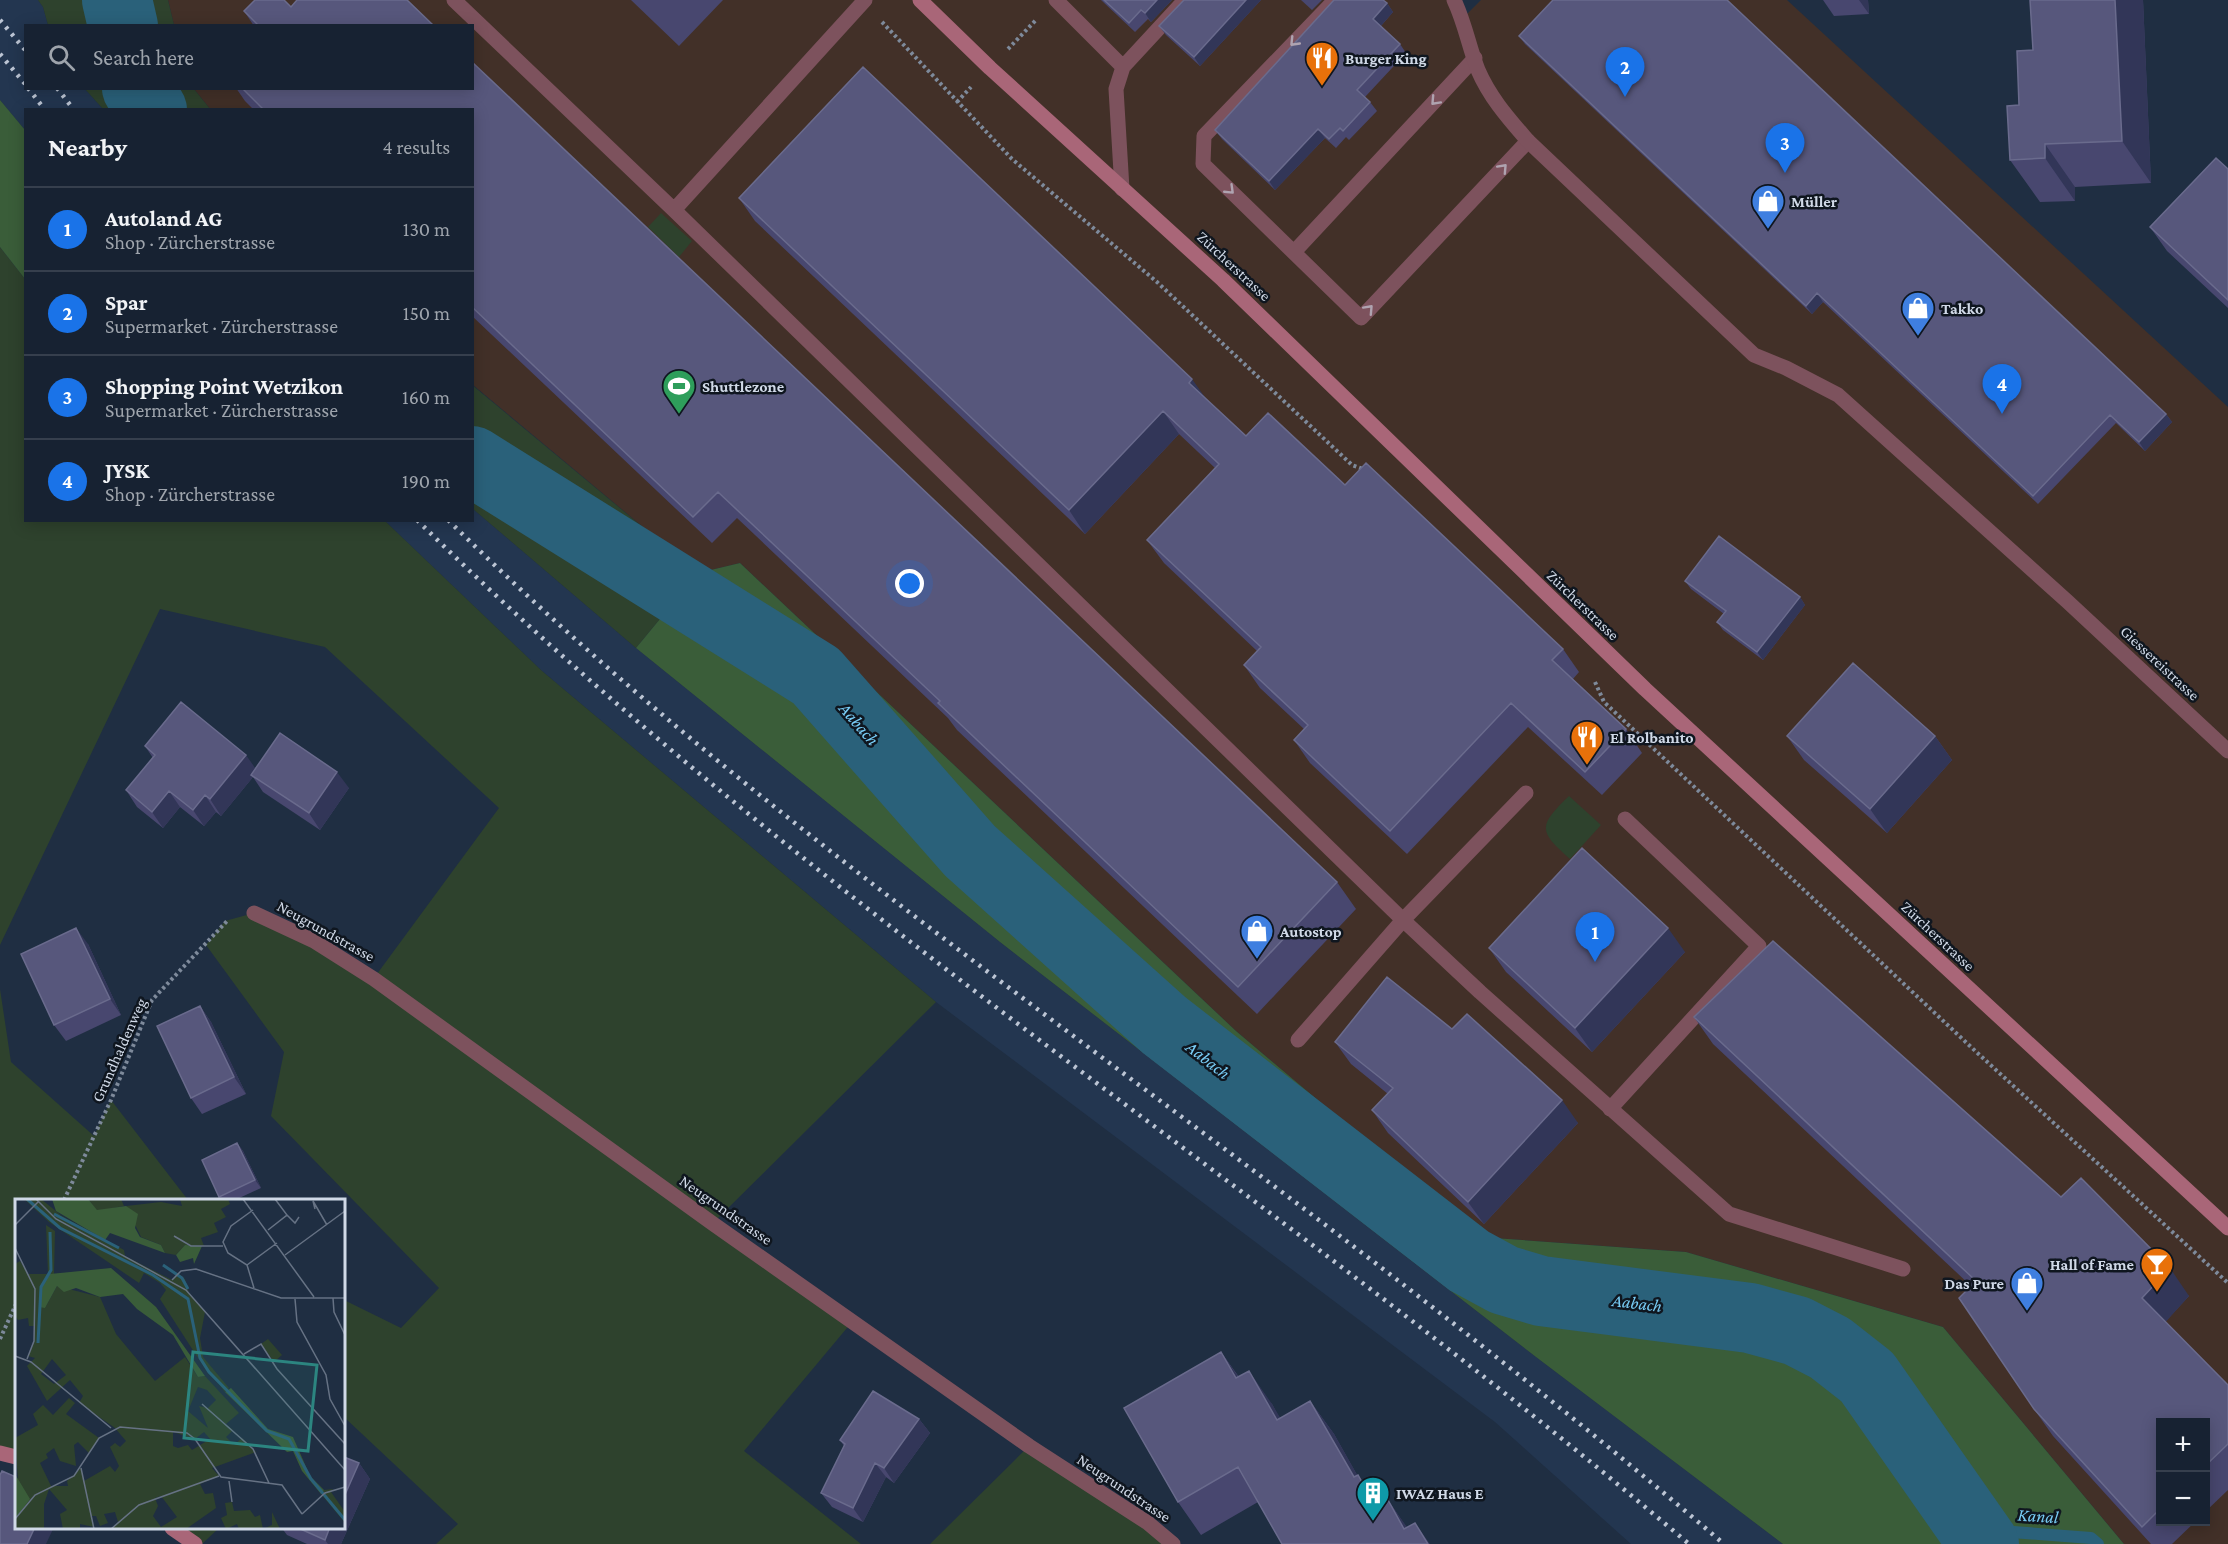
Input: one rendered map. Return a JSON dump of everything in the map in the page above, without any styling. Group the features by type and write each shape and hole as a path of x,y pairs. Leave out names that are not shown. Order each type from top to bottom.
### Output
{"main road":[{"name":"Zürcherstrasse","path":"920,0 990,68 1223,280 1645,689 2228,1228"},
{"path":"0,1453 15,1457"},
{"path":"175,1529 195,1544"}],"street":[{"path":"454,0 674,210 1403,920 1480,992 1729,1214 1904,1269"},
{"path":"1056,0 1123,67"},
{"path":"1122,189 1116,89 1123,67 1185,0"},
{"path":"1335,0 1204,136 1203,164 1361,318 1528,141 1498,106 1478,69 1463,19 1454,0"},
{"path":"674,210 864,1"},
{"path":"1294,252 1475,58"},
{"name":"Giessereistrasse","path":"1528,141 1754,355 1786,368 1838,395 2068,602 2228,751"},
{"path":"1298,1040 1403,920 1526,794"},
{"path":"1610,1109 1759,946 1625,819"},
{"name":"Neugrundstrasse","path":"254,913 314,941 374,979 712,1223 1029,1446 1148,1523 1173,1544"}],"path":[{"path":"864,1 1012,159 1157,282 1352,465 1374,473"},
{"path":"1592,674 1604,702 1971,1047 2228,1283"},
{"name":"Grundhaldenweg","path":"64,1199 111,1100 152,1000 206,945 225,921 254,913"},
{"path":"0,1339 15,1306"}],"shaded area":[{"path":"0,0 38,0 43,7 48,24 24,24 24,90 86,90 102,108 24,108 24,129 0,100"},
{"path":"168,0 1454,0 1463,18 1481,0 1787,0 2228,407 2228,1544 2124,1544 1943,1327 1686,1252 1480,1237 1236,1031 740,563 698,573 474,386 474,108 209,108 195,90 474,90 474,24 174,24"},
{"path":"474,510 636,648 1000,942 1536,1357 1783,1544 1631,1544 1495,1422 936,1002 542,671 386,522 474,522"}],"green space":[{"path":"38,0 168,0 174,24 48,24 43,7"},
{"path":"86,90 195,90 209,108 102,108"},
{"path":"0,100 24,129 24,278 0,247"},
{"path":"661,213 692,241 679,257 648,227"},
{"path":"0,247 24,278 24,522 386,522 542,671 936,1002 713,1223 852,1322 744,1451 861,1544 436,1544 458,1524 345,1418 345,1300 401,1328 439,1288 271,1116 284,1052 206,945 225,921 254,913 374,978 499,808 325,647 160,609 0,945"},
{"path":"474,387 698,573 636,648 474,510"},
{"path":"740,563 1236,1031 1480,1237 1686,1252 1943,1327 2124,1544 1783,1544 1536,1357 1000,942 636,648 698,573"},
{"path":"1569,796 1601,825 1570,859 1552,842 1547,835 1546,828 1552,815"},
{"path":"0,989 11,1062 94,1136 111,1100 187,1199 15,1199 15,1457 0,1453"},
{"path":"1029,1446 1173,1544 930,1544"},
{"path":"174,1529 218,1529 202,1544"}],"building":[{"path":"255,0 284,0 291,7 297,0 407,0 432,24 257,24 244,11"},
{"path":"1104,0 1157,0 1145,13 1141,10 1129,23"},
{"path":"1184,0 1246,0 1194,57 1159,26"},
{"name":"Burger King","path":"1334,0 1383,0 1387,3 1373,19 1400,44 1357,90 1370,102 1343,131 1340,128 1329,139 1318,129 1269,181 1215,130"},
{"path":"1553,0 1727,0 2166,414 2139,442 2110,415 2033,496 1817,293 1806,306 1519,36"},
{"path":"2030,0 2115,0 2122,141 2045,144 2045,158 2010,160 2007,106 2019,105 2017,51 2033,50"},
{"path":"474,64 1337,882 1238,987 718,492 693,517 474,309 474,108 262,108 244,90 474,90"},
{"path":"863,67 1192,379 1189,383 1246,436 1268,413 1345,485 1366,463 1563,649 1552,660 1626,729 1585,772 1511,703 1390,831 1294,740 1308,725 1244,665 1261,647 1147,540 1219,464 1163,411 1069,510 739,198"},
{"path":"2216,158 2228,169 2228,300 2150,227"},
{"path":"1719,536 1800,597 1757,652 1717,622 1726,611 1685,581"},
{"path":"1853,663 1935,736 1870,809 1787,736"},
{"path":"181,702 246,755 210,799 205,795 193,810 169,791 152,812 126,790 155,755 145,746"},
{"path":"280,733 337,772 309,813 251,775"},
{"path":"1582,848 1668,928 1575,1028 1489,948"},
{"path":"76,928 110,999 54,1025 21,954"},
{"path":"1773,941 2061,1197 2081,1178 2170,1268 2142,1298 2228,1385 2228,1444 2210,1461 2210,1418 2156,1418 2156,1513 2142,1527 2034,1409 1959,1298 1976,1281 1694,1017"},
{"path":"1387,977 1452,1029 1467,1014 1562,1100 1468,1202 1372,1110 1393,1088 1335,1042"},
{"path":"200,1006 234,1077 191,1098 157,1026"},
{"path":"237,1143 255,1180 219,1197 202,1160"},
{"path":"1221,1352 1236,1378 1249,1371 1277,1420 1310,1401 1354,1477 1358,1475 1376,1507 1388,1500 1404,1529 1415,1523 1428,1544 1282,1544 1238,1467 1178,1502 1124,1408"},
{"path":"873,1391 919,1419 884,1468 875,1463 853,1508 821,1493 845,1444 840,1440"},
{"path":"345,1457 359,1463 345,1495"},
{"path":"2,1471 15,1477 15,1529 34,1529 27,1544 0,1544 0,1475"},
{"path":"300,1529 329,1529 325,1540"}],"waterway":[{"name":"Aabach","path":"117,0 123,24"},
{"name":"Aabach","path":"138,90 151,108"},
{"name":"Aabach","path":"474,462 816,676 970,851 1164,1025 1469,1261 1504,1280 1541,1291 1750,1318 1797,1331 1830,1348 1867,1377 1984,1544"},
{"name":"Kanal","path":"1974,1529 2091,1538 2098,1544"}],"railway":[{"path":"0,20 24,49"},
{"path":"0,54 24,83"},
{"path":"30,90 43,108"},
{"path":"59,90 72,108"},
{"path":"419,522 566,659 722,792 881,919 1370,1289 1531,1414 1689,1544"},
{"path":"450,522 528,597 611,671 782,813 957,949 1285,1194 1507,1365 1724,1544"}],"place":[{"name":"Burger King","path":"1322,87"},
{"name":"Spar","path":"1625,97"},
{"name":"Shopping Point Wetzikon","path":"1785,173"},
{"name":"Müller","path":"1768,230"},
{"name":"Takko","path":"1918,337"},
{"name":"JYSK","path":"2002,414"},
{"name":"Shuttlezone","path":"679,415"},
{"name":"El Rolbanito","path":"1587,766"},
{"name":"Autostop","path":"1257,960"},
{"name":"Autoland AG","path":"1595,962"},
{"name":"Hall of Fame","path":"2157,1293"},
{"name":"Das Pure","path":"2027,1312"},
{"name":"IWAZ Haus E","path":"1373,1522"}]}
